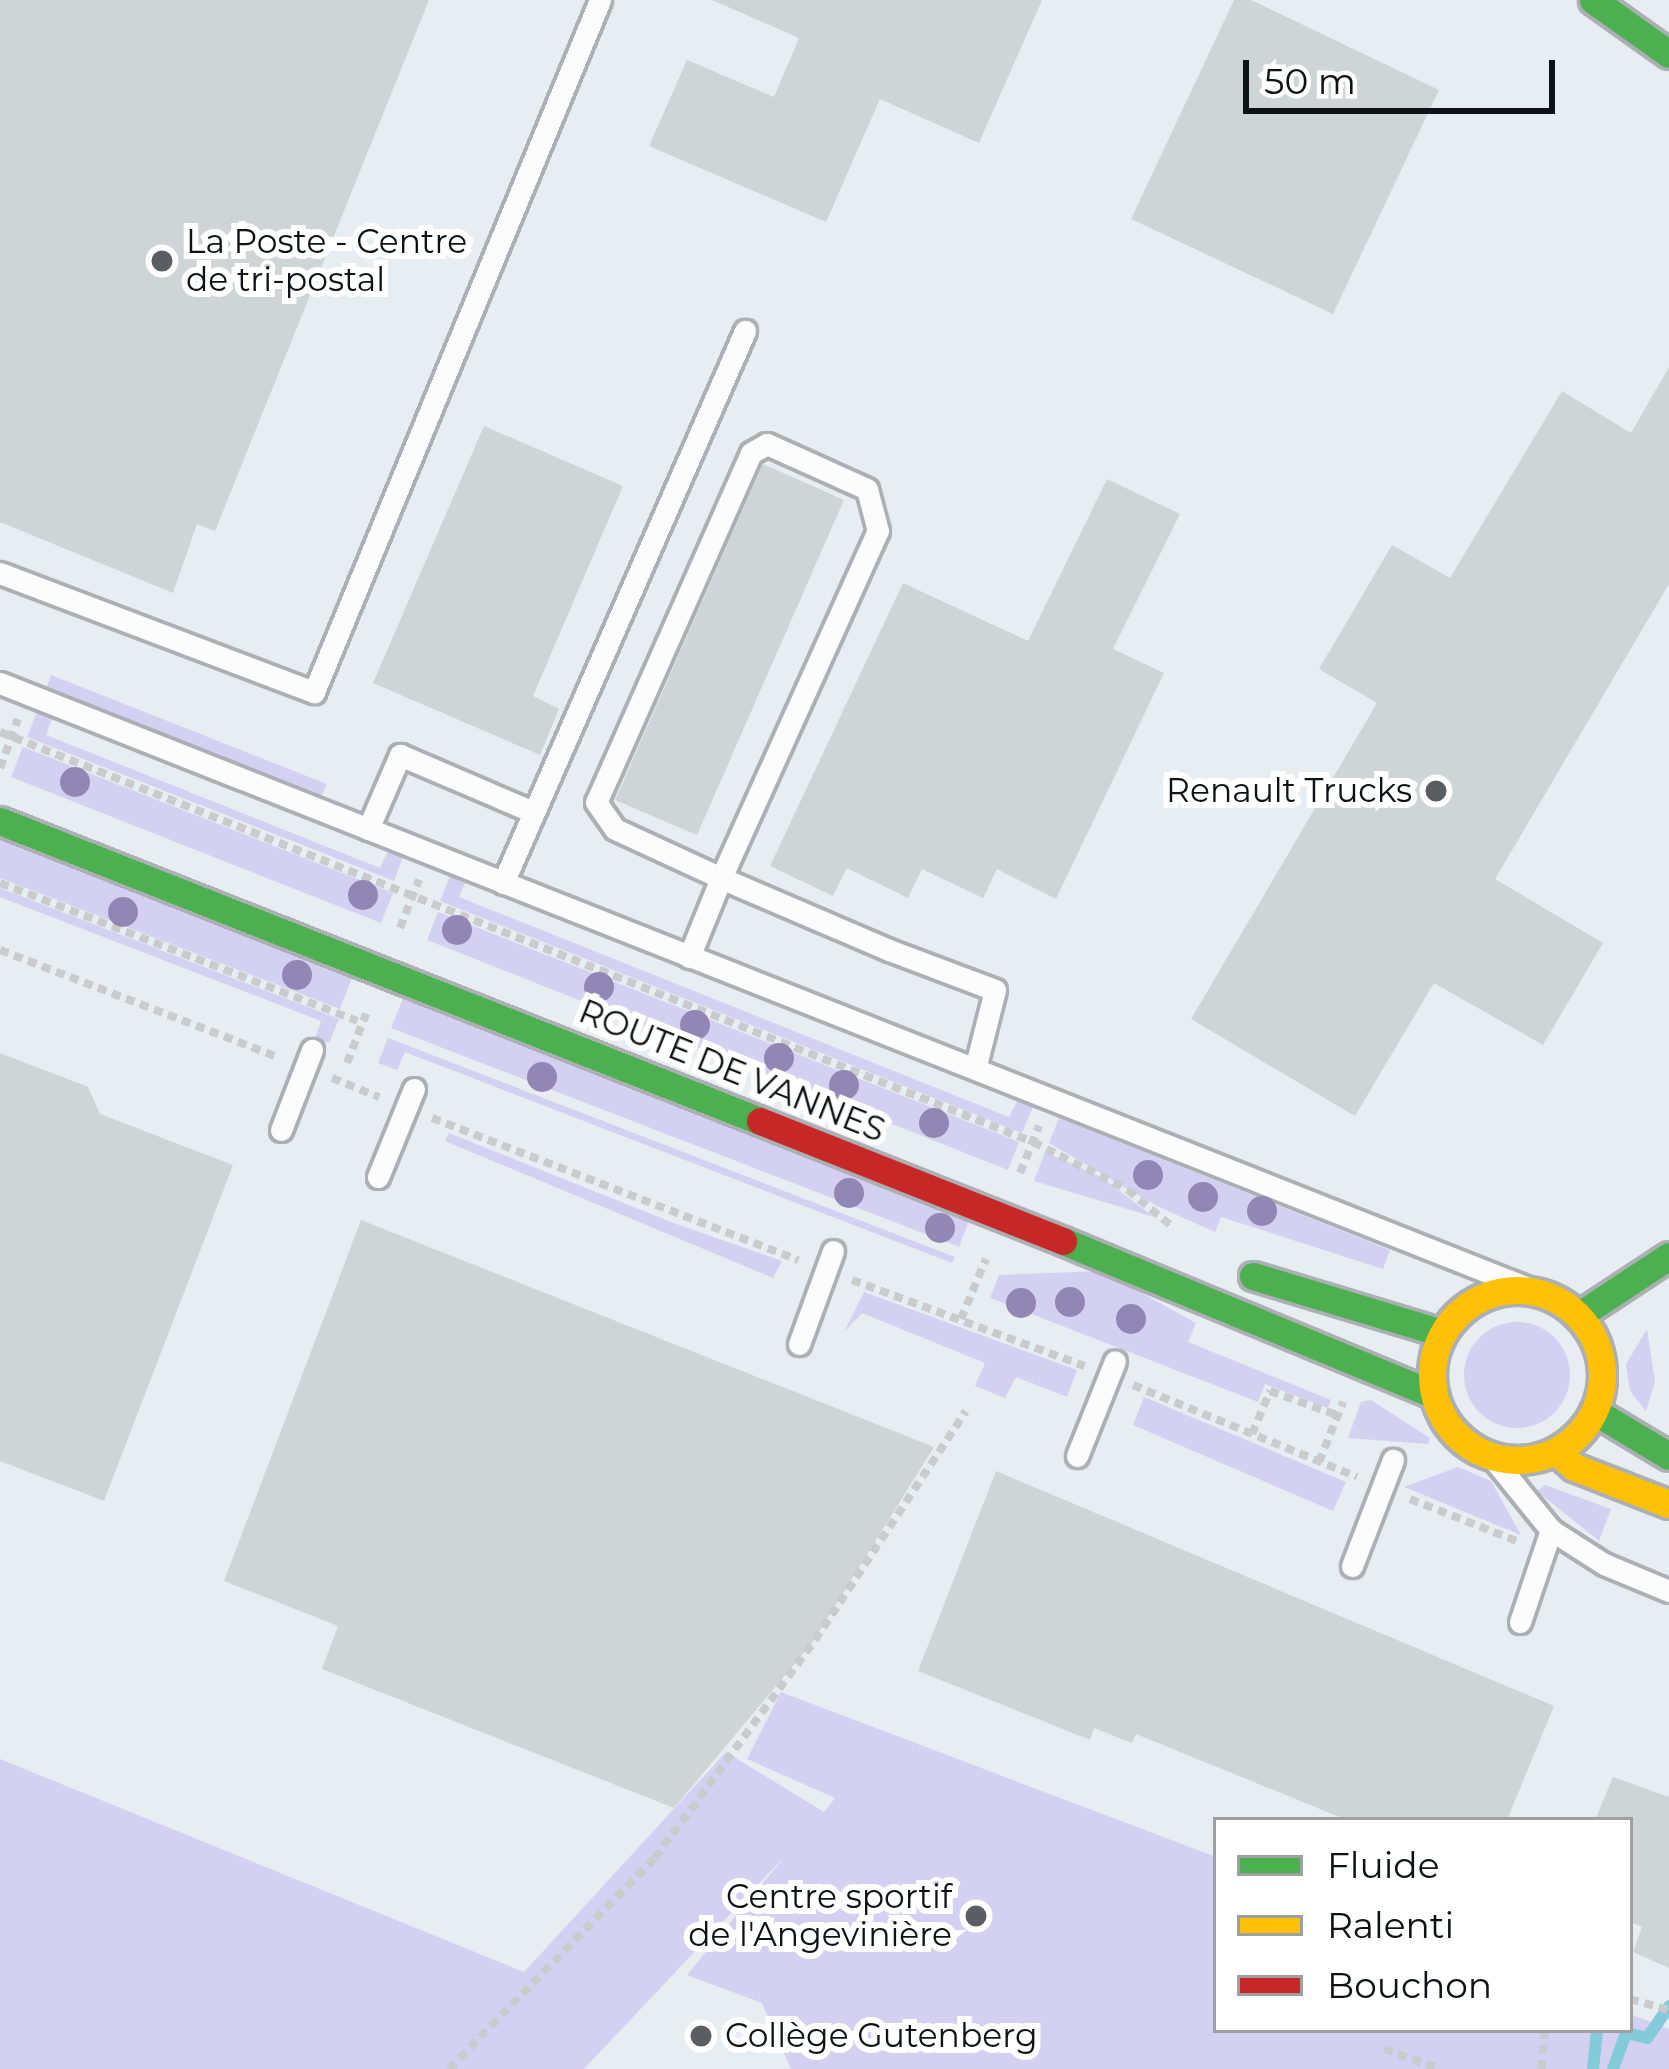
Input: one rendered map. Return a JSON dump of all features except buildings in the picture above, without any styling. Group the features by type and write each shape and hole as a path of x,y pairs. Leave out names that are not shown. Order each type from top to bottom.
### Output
{"main road":[{"path":"1593,0 1669,54"},
{"name":"ROUTE DE VANNES","path":"0,820 1318,1341 1434,1395"},
{"path":"1578,1316 1669,1256"},
{"path":"1197,1258 1442,1333"},
{"path":"1487,1295 1546,1295 1578,1316 1602,1370 1594,1411 1556,1451 1528,1460 1491,1456 1453,1432 1434,1395 1442,1333 1487,1295"},
{"path":"1594,1411 1669,1456"},
{"path":"1556,1451 1574,1467 1669,1504"}],"lane":[{"path":"0,573 314,692 600,0"},
{"path":"503,883 745,331"},
{"path":"689,957 721,878 878,531 867,489 767,445 751,454 596,802 615,829 721,878 995,990 975,1070"},
{"path":"0,683 1546,1295"},
{"path":"368,829 400,755 533,812"},
{"path":"281,1130 313,1050"},
{"path":"378,1177 414,1090"},
{"path":"799,1344 833,1251"},
{"path":"1077,1456 1114,1361"},
{"path":"1491,1456 1551,1530 1604,1564 1669,1591"},
{"path":"1352,1566 1393,1460"},
{"path":"1520,1622 1551,1530"}],"path":[{"path":"0,768 28,694"},
{"name":"ROUTE DE VANNES","path":"0,732 1081,1163 1149,1205 1197,1258"},
{"path":"1252,1434 1270,1391 1337,1415 1319,1462"},
{"path":"449,2069 655,1858 815,1640 966,1411"},
{"path":"1633,2000 1669,2009"},
{"path":"1541,2069 1545,2033"},
{"path":"1384,2049 1440,2069"}],"shaded area":[{"path":"51,675 327,784 321,797 46,689"},
{"path":"37,712 52,719 46,735 380,868 388,851 403,857 394,881 27,737"},
{"path":"23,747 393,893 381,923 11,777"},
{"path":"0,835 353,975 340,1009 0,878"},
{"path":"450,876 465,883 459,897 1009,1117 1017,1101 1033,1107 1022,1133 440,901"},
{"path":"0,888 339,1019 329,1043 315,1038 321,1021 0,897"},
{"path":"438,912 1019,1142 1008,1170 427,940"},
{"path":"404,996 970,1218 959,1247 391,1028"},
{"path":"388,1038 955,1257 952,1263 405,1052 397,1070 378,1063"},
{"path":"1059,1118 1390,1250 1383,1269 1221,1217 1215,1232 1159,1207 1049,1143"},
{"path":"449,1133 782,1261 773,1278 445,1141"},
{"path":"1045,1152 1101,1177 1154,1217 1034,1181"},
{"path":"1102,1271 1196,1323 1188,1342 1331,1400 1328,1408 1265,1384 1258,1402 990,1298 999,1275"},
{"path":"864,1292 1077,1370 1067,1397 1016,1377 1005,1398 975,1386 985,1363 862,1313 844,1332"},
{"path":"1517,1322 1537,1326 1554,1338 1566,1355 1570,1375 1566,1395 1554,1412 1537,1424 1517,1428 1497,1424 1480,1412 1468,1395 1464,1375 1468,1355 1480,1338 1497,1326"},
{"path":"1647,1329 1655,1382 1646,1411 1630,1391 1626,1364"},
{"path":"1144,1397 1346,1482 1333,1511 1133,1425"},
{"path":"1371,1400 1430,1438 1428,1444 1348,1438 1361,1402"},
{"path":"1458,1467 1491,1481 1521,1535 1404,1487"},
{"path":"1545,1485 1611,1509 1599,1541 1537,1491"},
{"path":"781,1692 1213,1856 1213,2033 1633,2033 1633,2015 1669,2029 1669,2069 791,2069 762,2003 687,1975 785,1856 584,2069 0,2069 0,1759 524,1972 726,1752 824,1812 835,1798 747,1759"}],"waterway":[{"path":"1613,2069 1626,2033 1647,2038 1669,2006"},
{"path":"1593,2069 1597,2033"}],"traffic: fast":[{"path":"1593,0 1669,54"},
{"path":"0,821 760,1121"},
{"path":"1063,1241 1434,1395"},
{"path":"1578,1316 1669,1256"},
{"path":"1253,1276 1442,1333"},
{"path":"1594,1411 1669,1456"}],"traffic: slow":[{"path":"1517,1290 1550,1296 1577,1315 1596,1342 1602,1375 1596,1408 1577,1435 1550,1454 1517,1460 1484,1454 1457,1435 1438,1408 1432,1375 1438,1342 1457,1315 1484,1296 1517,1290"},
{"path":"1556,1451 1574,1467 1669,1504"}],"traffic: jam":[{"path":"760,1121 1063,1241"}],"place":[{"name":"La Poste - Centre de tri-postal","path":"162,261"},
{"name":"Renault Trucks","path":"1436,791"},
{"name":"Centre sportif de l'Angevinière","path":"976,1916"},
{"name":"Collège Gutenberg","path":"701,2036"}]}
